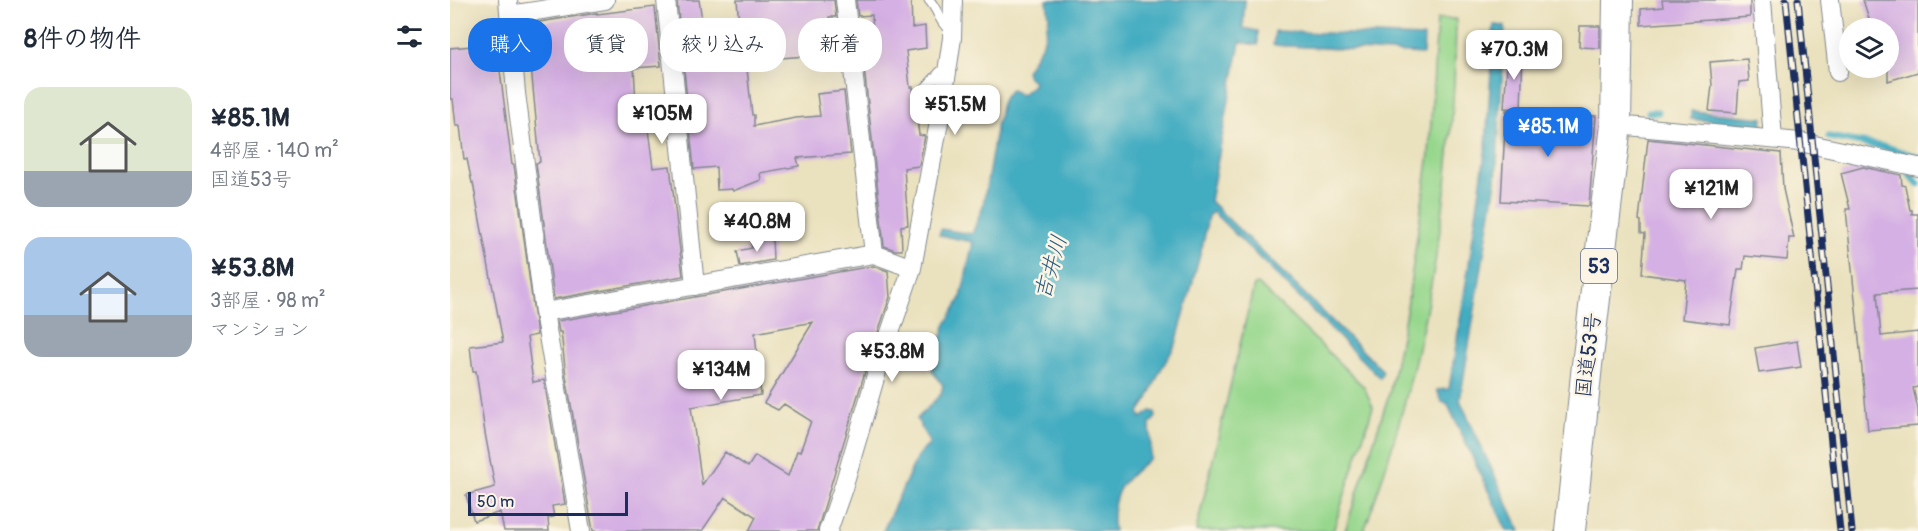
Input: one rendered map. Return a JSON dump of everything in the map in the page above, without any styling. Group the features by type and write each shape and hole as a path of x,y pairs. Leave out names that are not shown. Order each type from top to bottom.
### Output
{"highway":[{"name":"国道53号","path":"1570,531 1616,125 1618,0"}],"street":[{"path":"581,531 544,312 516,93 509,8 605,0"},
{"path":"666,0 695,286"},
{"path":"845,0 874,254"},
{"path":"828,531 878,368 912,268 947,71 953,0"},
{"path":"1762,0 1773,139"},
{"path":"1830,0 1838,72"},
{"path":"1616,125 1812,144 1918,167"},
{"path":"544,312 874,254 912,268"}],"lane":[{"path":"929,0 937,9 946,28 952,31"},
{"path":"920,94 940,72 947,71"}],"green space":[{"path":"1437,19 1456,19 1449,151 1432,279 1404,406 1364,531 1345,531 1390,391 1407,307 1429,154"},
{"path":"1258,284 1364,387 1373,407 1333,531 1196,531 1254,285"}],"water":[{"name":"吉井川","path":"1047,0 1245,0 1243,28 1258,31 1258,45 1240,42 1210,201 1383,371 1380,378 1213,212 1208,216 1204,240 1176,344 1139,412 1141,418 1151,411 1155,412 1156,417 1150,424 1150,458 1128,478 1119,490 1114,507 1114,531 883,531 918,455 930,444 917,419 941,394 943,385 932,371 945,326 961,298 973,242 939,235 941,229 972,234 983,206 996,126 1003,99 1011,90 1021,95 1033,85 1034,81 1028,77 1026,71 1043,43 1049,17"},
{"path":"1494,25 1505,26 1496,181 1460,400 1520,531 1507,531 1447,403 1442,402 1437,390 1449,389 1469,264 1486,146 1492,57 1481,55 1482,43 1492,42"},
{"path":"1275,31 1424,37 1423,54 1273,45"},
{"path":"1691,111 1763,118 1762,126 1691,119"}],"building":[{"path":"699,0 702,18 679,18 677,1"},
{"path":"737,0 834,0 836,17 798,18 798,57 786,58 786,18 739,18"},
{"path":"856,0 911,0 912,28 925,26 926,48 906,51 919,135 925,136 919,166 904,168 908,225 901,226 902,250 884,246 864,72 882,72 882,18 872,18 872,15 858,16"},
{"path":"1662,0 1750,0 1750,17 1641,25 1641,9 1663,7"},
{"path":"1863,0 1918,0 1918,72 1899,78 1899,18 1869,18"},
{"path":"655,7 660,66 648,67 648,18 565,18"},
{"path":"564,18 564,72 634,72 636,104 665,100 667,120 647,122 653,168 670,166 683,276 554,299 536,163 540,162 532,72 552,72 552,20"},
{"path":"1580,26 1600,26 1600,48 1579,47"},
{"path":"468,46 468,72 500,72 537,335 527,337 533,382 544,380 565,504 552,506 554,517 548,518 549,531 504,531 500,512 474,521 466,495 495,487 470,346 503,342 473,183 467,159 464,159 460,126 456,126 453,99 450,99 450,48"},
{"path":"1508,51 1523,52 1521,109 1504,108"},
{"path":"1747,59 1749,81 1739,82 1737,113 1709,111 1712,85 1710,62"},
{"path":"684,72 747,72 754,126 820,116 817,94 844,91 851,154 797,158 799,166 760,173 761,180 733,191 732,189 717,190 716,167 694,169"},
{"path":"1506,110 1596,116 1589,206 1501,201"},
{"path":"1648,139 1781,153 1783,189 1794,238 1789,238 1787,260 1745,256 1743,269 1738,269 1730,325 1682,319 1686,280 1642,274 1645,234 1641,233 1641,221 1639,220"},
{"path":"1863,167 1901,175 1910,210 1912,214 1918,214 1918,290 1877,293 1881,336 1918,332 1918,387 1913,388 1918,409 1918,426 1868,430 1846,209 1850,209 1841,173"},
{"path":"772,238 773,260 740,266 737,251 752,248 751,243"},
{"path":"873,266 888,271 890,297 817,531 749,531 756,517 725,497 702,531 593,531 566,376 561,332 559,332 557,321","holes":["813,322 764,403 778,410 784,404 811,421 800,452 797,451 788,476 755,456 748,467 725,452 702,485 691,407 761,395 755,333"]},
{"path":"1797,341 1801,367 1759,373 1755,348"}],"waterway":[{"path":"1649,112 1658,112"},
{"path":"1829,137 1889,148 1918,157"},
{"path":"1910,175 1918,184"}],"railway":[{"path":"1786,0 1840,531"},
{"path":"1798,0 1852,531"}]}
